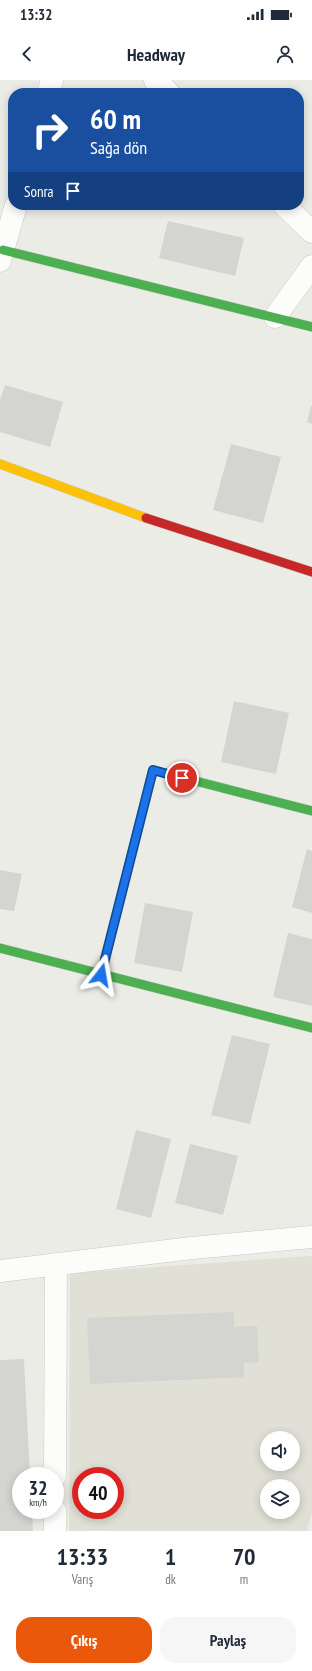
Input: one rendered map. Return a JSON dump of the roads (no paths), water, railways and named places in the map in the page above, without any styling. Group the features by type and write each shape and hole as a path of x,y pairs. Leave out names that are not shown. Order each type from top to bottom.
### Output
{"street":[{"path":"155,80 164,88"},
{"path":"15,210 2,256 275,317 312,327"},
{"path":"289,210 312,232"},
{"path":"275,317 312,266"},
{"path":"0,464 164,525 312,572"},
{"path":"101,975 153,770 312,810"},
{"path":"0,948 312,1028"},
{"path":"0,1271 192,1248 312,1237"},
{"path":"55,1467 56,1264"},
{"path":"55,1519 55,1531"}]}
